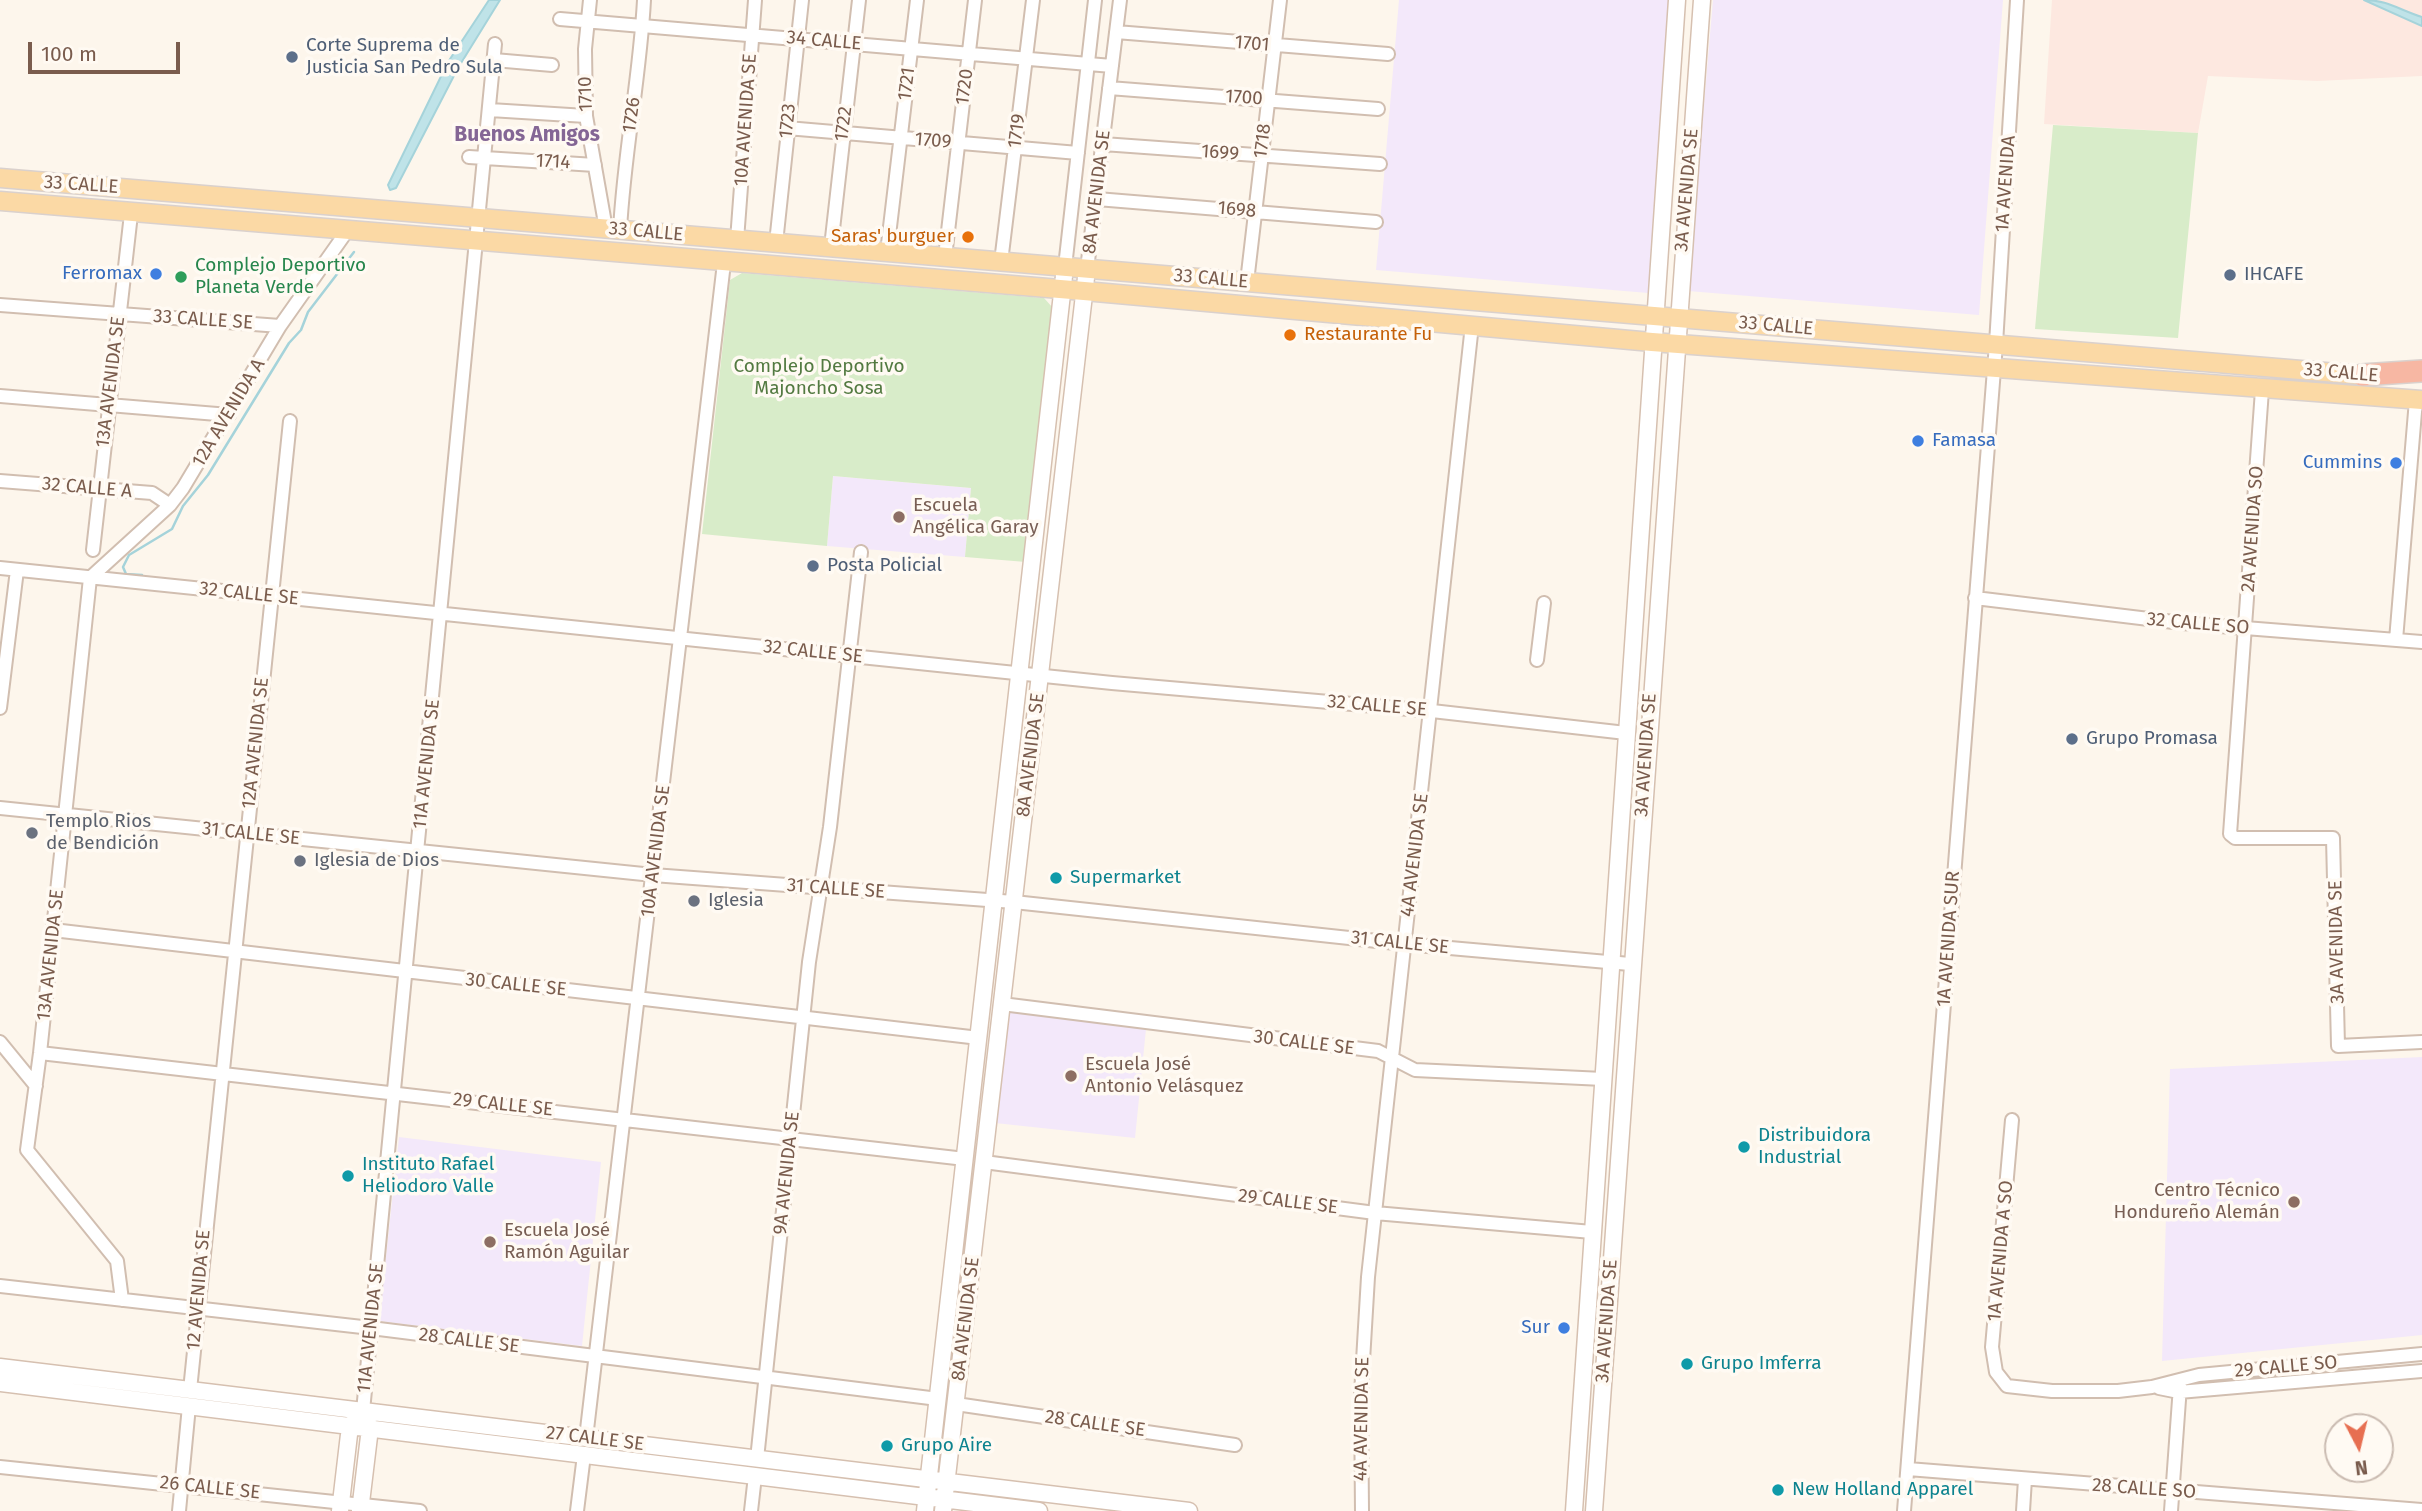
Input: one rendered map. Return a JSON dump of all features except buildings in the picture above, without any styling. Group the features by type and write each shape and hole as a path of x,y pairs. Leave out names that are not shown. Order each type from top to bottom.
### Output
{"highway":[{"path":"2362,375 2422,371"}],"main road":[{"name":"3A AVENIDA SE","path":"1574,1511 1653,316 1677,0"},
{"name":"3A AVENIDA SE","path":"1594,1511 1630,964 1702,0"},
{"name":"33 CALLE","path":"0,178 2422,380"},
{"name":"33 CALLE","path":"0,201 131,214 1062,289 1676,344 2419,400"},
{"name":"8A AVENIDA SE","path":"926,1504 1065,267"},
{"name":"8A AVENIDA SE","path":"944,1505 1087,269"},
{"name":"27 CALLE SE","path":"0,1367 350,1426 755,1476 926,1504 1039,1511"},
{"name":"27 CALLE SE","path":"0,1382 363,1411 1189,1511"},
{"path":"340,1506 350,1426 363,1411 370,1428 361,1508"}],"street":[{"name":"1710","path":"590,0 584,49 586,116 595,164 613,229"},
{"name":"1726","path":"613,229 623,174 643,26 644,0"},
{"name":"10A AVENIDA SE","path":"737,240 755,0"},
{"name":"1723","path":"776,243 802,0"},
{"name":"1722","path":"831,247 859,0"},
{"name":"1721","path":"887,252 917,0"},
{"name":"1720","path":"945,257 975,0"},
{"name":"1719","path":"1001,261 1033,0"},
{"name":"8A AVENIDA SE","path":"1065,267 1095,0"},
{"name":"8A AVENIDA SE","path":"1087,269 1120,0"},
{"name":"1718","path":"1247,282 1280,0"},
{"name":"1A AVENIDA","path":"1993,368 2017,0"},
{"name":"34 CALLE","path":"560,19 1112,65"},
{"name":"1701","path":"1116,32 1388,54"},
{"name":"11A AVENIDA SE","path":"363,1411 478,242 495,44"},
{"path":"494,60 552,65"},
{"name":"1700","path":"1109,88 1378,109"},
{"path":"490,110 586,116"},
{"name":"1709","path":"787,128 1078,153"},
{"name":"1699","path":"1103,144 1380,164"},
{"name":"1714","path":"469,158 595,164"},
{"name":"1698","path":"1097,199 1376,222"},
{"name":"13A AVENIDA SE","path":"93,550 131,214"},
{"name":"12A AVENIDA A","path":"90,578 170,505 229,415 281,326 347,231"},
{"name":"10A AVENIDA SE","path":"586,1438 724,263"},
{"name":"33 CALLE SE","path":"0,305 281,326"},
{"name":"4A AVENIDA SE","path":"1362,1511 1361,1394 1375,1213 1390,1059 1432,711 1472,325"},
{"name":"1A AVENIDA SUR","path":"1904,1511 1993,368"},
{"name":"2A AVENIDA SO","path":"2262,390 2231,836 2333,838"},
{"path":"0,396 229,415"},
{"path":"2396,640 2419,400"},
{"name":"12A AVENIDA SE","path":"209,1190 290,421"},
{"name":"32 CALLE A","path":"0,481 152,494 170,505"},
{"path":"849,656 861,552"},
{"name":"32 CALLE SE","path":"0,568 1040,676 1432,711 1626,733"},
{"path":"0,708 17,570"},
{"name":"13A AVENIDA SE","path":"90,578 40,1053 27,1150 117,1261 122,1300"},
{"name":"32 CALLE SO","path":"1975,598 2246,628 2422,642"},
{"path":"1538,660 1544,603"},
{"name":"9A AVENIDA SE","path":"757,1459 803,1019 830,827 849,656"},
{"name":"31 CALLE SE","path":"0,808 653,874 994,900 1405,944 1630,964"},
{"name":"3A AVENIDA SE","path":"2333,838 2339,1046 2422,1042"},
{"name":"30 CALLE SE","path":"53,930 979,1038"},
{"name":"30 CALLE SE","path":"1002,1004 1378,1051 1415,1070 1603,1079"},
{"path":"0,1042 36,1086"},
{"name":"29 CALLE SE","path":"40,1053 965,1159"},
{"name":"1A AVENIDA A SO","path":"2000,1381 1992,1347 2012,1120"},
{"name":"29 CALLE SE","path":"984,1162 1375,1213 1592,1232"},
{"name":"12 AVENIDA SE","path":"179,1511 209,1190"},
{"name":"28 CALLE SE","path":"0,1286 371,1328 765,1380 938,1399"},
{"name":"29 CALLE SO","path":"2180,1386 2199,1375 2422,1354"},
{"path":"2365,1359 2368,1376"},
{"path":"2325,1363 2326,1380"},
{"name":"29 CALLE SO","path":"2000,1381 2007,1386 2052,1391 2326,1380 2422,1371"},
{"path":"2171,1511 2180,1386"},
{"name":"28 CALLE SE","path":"956,1404 1234,1445"},
{"path":"577,1511 584,1455"},
{"name":"26 CALLE SE","path":"0,1467 182,1484 340,1506 420,1511"},
{"name":"28 CALLE SO","path":"1908,1469 2332,1507 2422,1510"},
{"path":"751,1511 755,1476"},
{"path":"2023,1511 2025,1479"}],"shaded area":[{"path":"1399,0 1670,0 1648,293 1376,270"},
{"path":"1713,0 2003,0 1979,315 1688,291"},
{"path":"2052,0 2422,0 2422,76 2317,81 2208,76 2198,133 2044,124"},
{"name":"Escuela Angélica Garay","path":"833,476 971,488 965,557 827,546"},
{"name":"Escuela José Antonio Velásquez","path":"1009,1012 1146,1029 1135,1138 995,1123"},
{"name":"Centro Técnico Hondureño Alemán","path":"2422,1057 2422,1335 2162,1361 2170,1069"},
{"name":"Escuela José Ramón Aguilar","path":"399,1137 601,1162 582,1346 379,1321"}],"green space":[{"path":"2053,125 2198,133 2178,338 2035,329"},
{"name":"Complejo Deportivo Majoncho Sosa","path":"742,273 1044,298 1053,308 1026,562 965,557 971,488 833,476 827,546 702,534 730,280"}],"water":[{"path":"489,0 500,0 458,68 396,188 390,190 388,185 448,62"},
{"path":"2364,0 2387,4 2422,17 2422,26"}],"waterway":[{"path":"142,575 126,574 123,567 129,555 172,529 183,506 208,475 289,343 301,330 308,312 354,252"}],"place":[{"name":"Corte Suprema de Justicia San Pedro Sula","path":"292,57"},
{"name":"Saras' burguer","path":"968,237"},
{"name":"Ferromax","path":"156,274"},
{"name":"IHCAFE","path":"2230,275"},
{"name":"Complejo Deportivo Planeta Verde","path":"181,277"},
{"name":"Restaurante Fu","path":"1290,335"},
{"name":"Famasa","path":"1918,441"},
{"name":"Cummins","path":"2396,463"},
{"name":"Escuela Angélica Garay","path":"899,517"},
{"name":"Posta Policial","path":"813,566"},
{"name":"Grupo Promasa","path":"2072,739"},
{"name":"Templo Rios de Bendición","path":"32,833"},
{"name":"Iglesia de Dios","path":"300,861"},
{"name":"Supermarket","path":"1056,878"},
{"name":"Iglesia","path":"694,901"},
{"name":"Escuela José Antonio Velásquez","path":"1071,1076"},
{"name":"Distribuidora Industrial","path":"1744,1147"},
{"name":"Instituto Rafael Heliodoro Valle","path":"348,1176"},
{"name":"Centro Técnico Hondureño Alemán","path":"2294,1202"},
{"name":"Escuela José Ramón Aguilar","path":"490,1242"},
{"name":"Sur","path":"1564,1328"},
{"name":"Grupo Imferra","path":"1687,1364"},
{"name":"Grupo Aire","path":"887,1446"},
{"name":"New Holland Apparel","path":"1778,1490"}],"district":[{"name":"Buenos Amigos","path":"527,135"}]}
